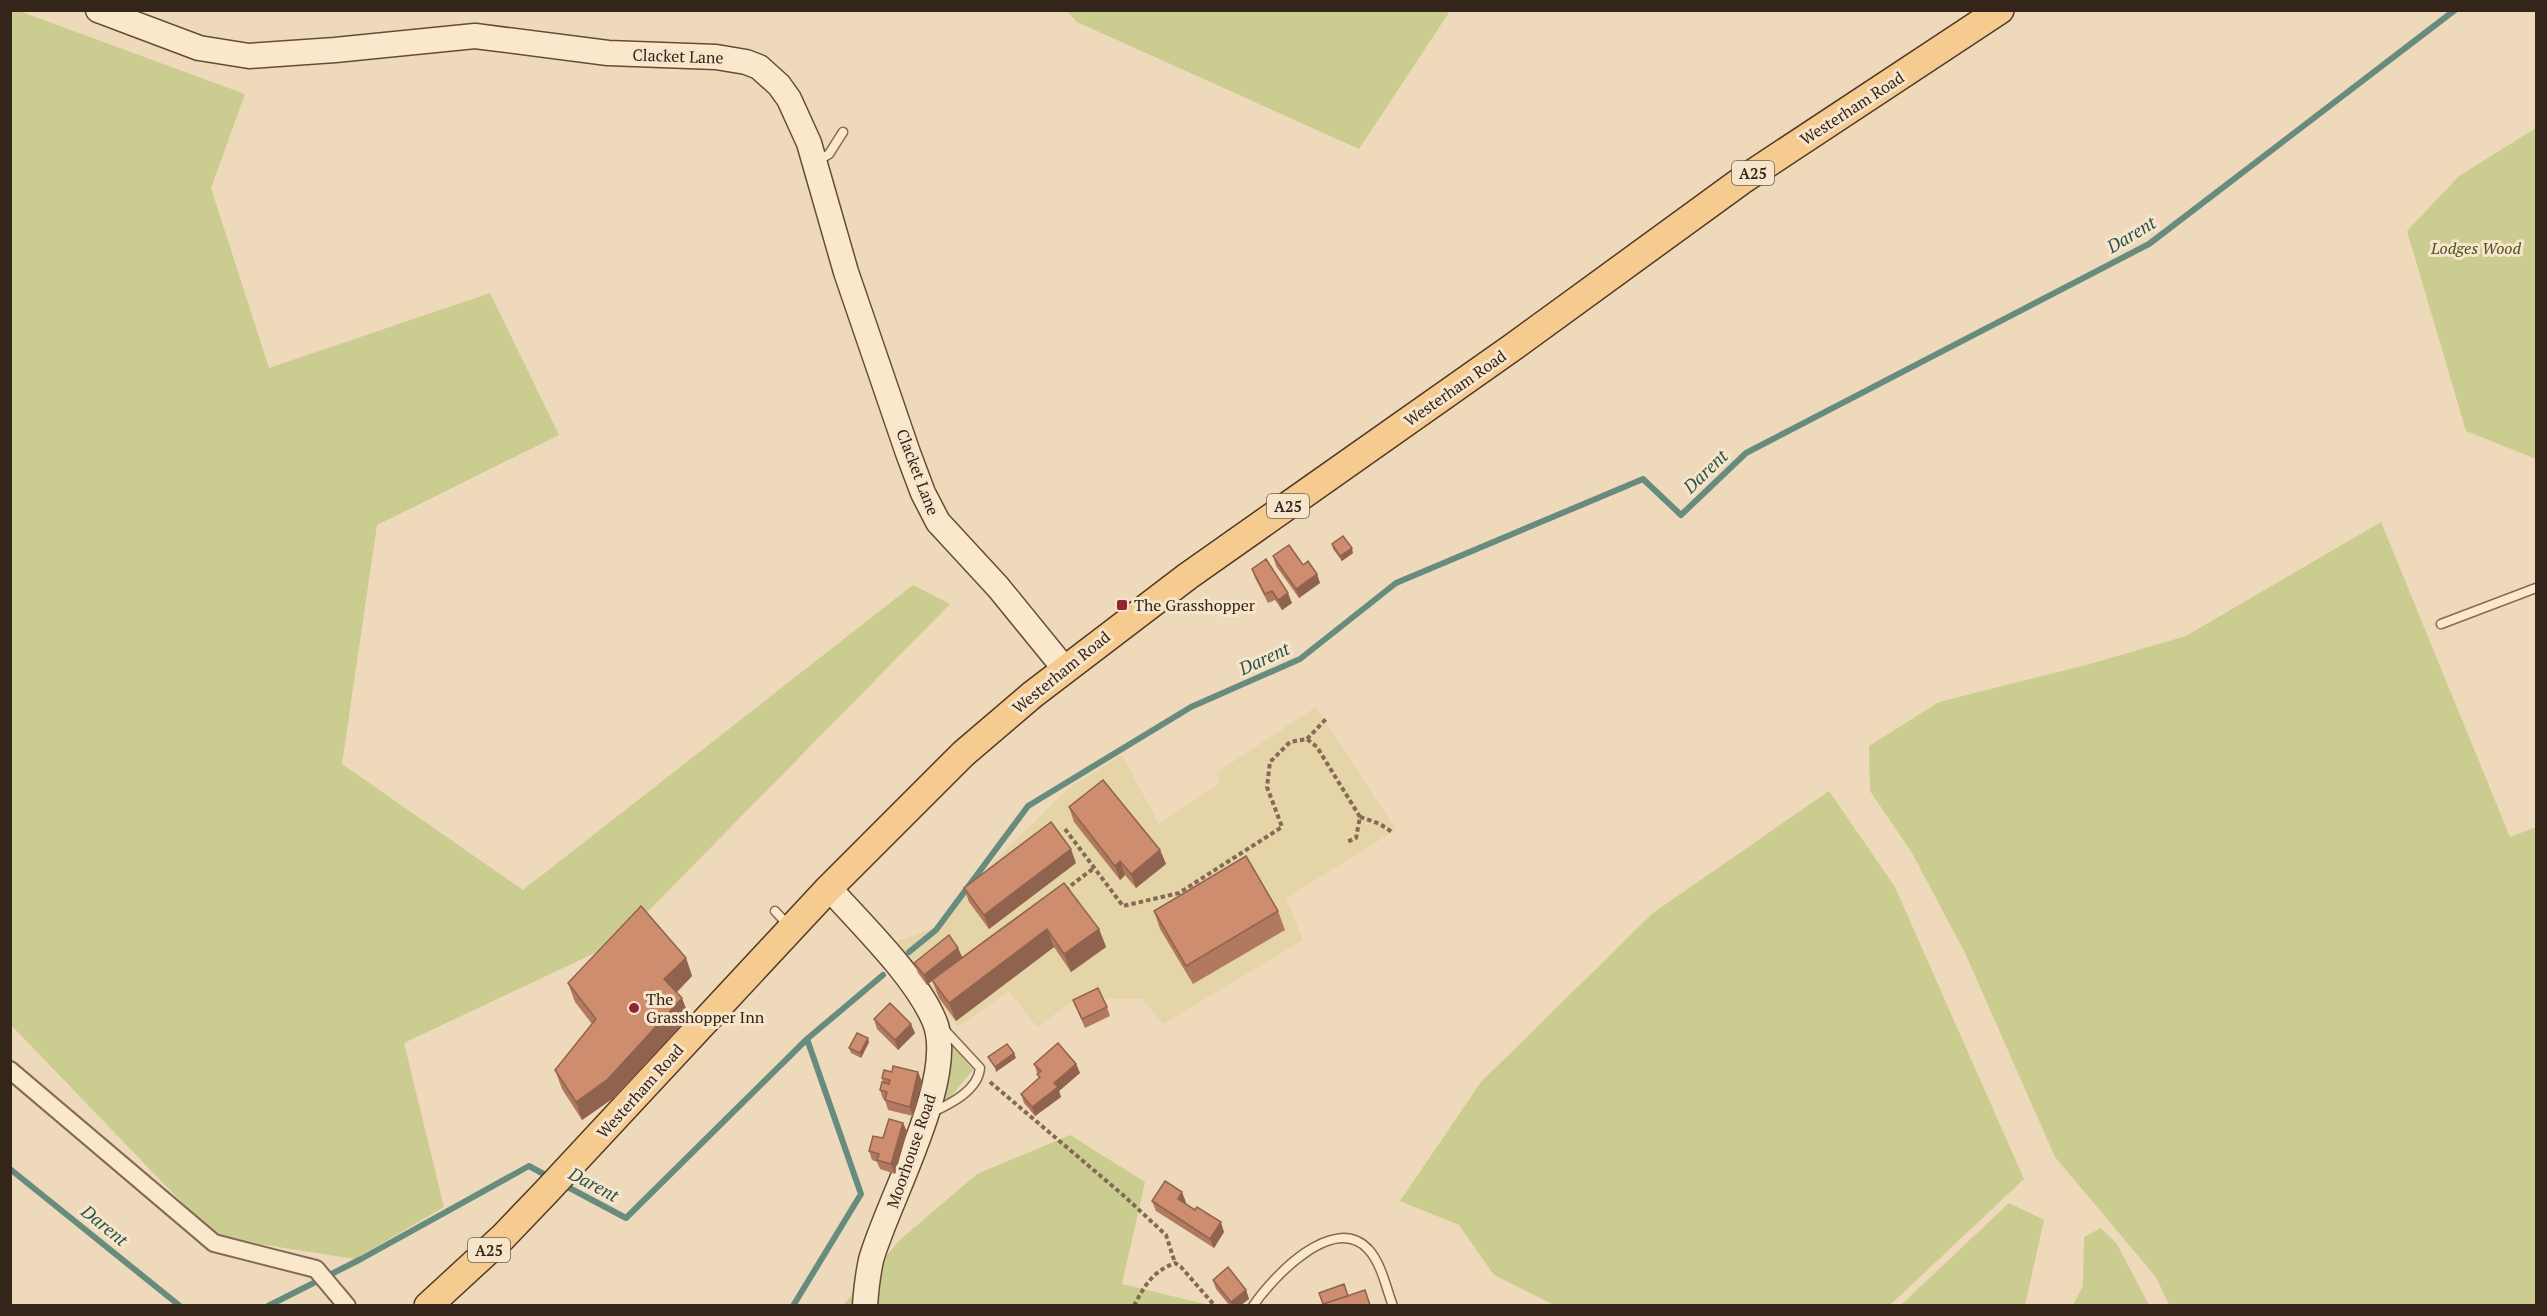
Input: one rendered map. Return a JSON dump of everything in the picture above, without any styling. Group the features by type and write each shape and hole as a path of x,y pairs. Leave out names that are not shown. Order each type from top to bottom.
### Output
{"main road":[{"name":"Westerham Road","path":"428,1305 503,1237 566,1171 783,920 829,888 963,754 1064,668 1188,576 1513,347 1741,181 2000,10"}],"street":[{"name":"Clacket Lane","path":"98,10 199,48 249,56 475,36 608,53 732,59 759,67 779,85 798,117 815,162 846,272 908,453 931,512 998,587 1064,668"},
{"name":"Moorhouse Road","path":"829,888 891,957 927,1005 936,1023 938,1050 927,1115 871,1260 864,1305"},
{"path":"10,1070 214,1243 316,1269 347,1305"}],"lane":[{"path":"815,162 829,154 843,132"},
{"path":"2441,624 2536,588"},
{"path":"927,1115 945,1107 976,1085 980,1076 980,1068 947,1031 936,1023"},
{"path":"1253,1305 1265,1289 1297,1259 1322,1242 1348,1239 1368,1249 1377,1261 1393,1305"}],"path":[{"path":"1065,829 1123,906 1179,893 1282,827 1267,787 1270,762 1290,742 1307,739 1328,718"},
{"path":"1307,739 1317,747 1360,817 1380,824 1392,832"},
{"path":"1347,842 1356,838 1360,817"},
{"path":"1057,896 1094,868"},
{"path":"980,1076 1053,1134 1158,1227 1166,1235 1174,1263 1181,1267 1215,1305"},
{"path":"1134,1305 1150,1277 1174,1263"}],"shaded area":[{"path":"1316,707 1396,830 1286,898 1303,940 1163,1024 1142,999 1102,998 1075,1000 1037,1027 1009,991 958,1027 893,943 941,925 951,903 1069,788 1122,755 1159,824 1220,783 1216,773"}],"green space":[{"path":"11,11 19,11 245,94 211,188 269,368 490,293 559,435 377,525 342,764 523,890 913,585 950,604 618,942 404,1043 444,1207 355,1259 215,1237 11,1025"},
{"path":"1067,11 1450,11 1359,149 1077,22"},
{"name":"Lodges Wood","path":"2536,128 2536,459 2466,431 2407,231 2459,176"},
{"path":"2381,522 2510,837 2536,827 2536,1305 2169,1305 2156,1277 2055,1157 1965,953 1912,853 1870,791 1869,746 1939,702 2090,664 2186,636"},
{"path":"1829,791 1895,887 2024,1179 1889,1306 1554,1305 1494,1275 1459,1225 1400,1201 1481,1082 1653,913"},
{"path":"946,1038 973,1070 947,1101 942,1100"},
{"path":"1070,1135 1145,1182 1122,1284 1209,1305 842,1306 902,1238 977,1174"},
{"path":"2009,1203 2044,1220 2025,1305 1901,1305"},
{"path":"2101,1228 2117,1244 2149,1305 2073,1305 2083,1286 2084,1237"}],"building":[{"path":"1343,536 1352,548 1340,556 1332,544"},
{"path":"1289,545 1303,565 1308,561 1317,574 1296,589 1273,556"},
{"path":"1266,559 1288,593 1278,600 1272,591 1265,594 1252,569"},
{"path":"1103,780 1160,850 1131,874 1120,861 1115,866 1069,807"},
{"path":"1051,822 1071,849 984,915 964,888"},
{"path":"1246,856 1278,911 1186,966 1154,911"},
{"path":"1064,883 1099,929 1064,954 1047,929 949,1003 932,980"},
{"path":"641,906 686,958 664,979 682,998 608,1079 576,1102 555,1070 596,1019 568,983"},
{"path":"949,935 958,948 924,975 914,963"},
{"path":"1098,988 1107,1007 1082,1019 1073,1000"},
{"path":"890,1003 911,1024 895,1040 874,1019"},
{"path":"857,1033 868,1038 860,1053 849,1048"},
{"path":"1058,1043 1076,1064 1054,1083 1058,1087 1032,1107 1021,1094 1040,1077 1037,1074 1041,1071 1034,1064"},
{"path":"1007,1044 1014,1053 995,1067 988,1057"},
{"path":"893,1066 918,1072 910,1107 885,1100 887,1092 880,1090 882,1082 889,1084 890,1080 882,1078 884,1070 892,1072"},
{"path":"889,1119 903,1123 891,1164 877,1160 879,1154 869,1151 873,1136 883,1138"},
{"path":"1165,1181 1182,1192 1178,1199 1195,1210 1197,1207 1221,1222 1210,1239 1152,1201"},
{"path":"1228,1267 1246,1290 1231,1302 1213,1280"},
{"path":"1344,1284 1348,1296 1323,1304 1319,1293"},
{"path":"1365,1290 1370,1305 1323,1305 1323,1304"}],"waterway":[{"name":"Darent","path":"909,952 936,930 1028,806 1191,707 1300,659 1396,583 1643,479 1681,515 1746,453 2149,244 2455,10"},
{"name":"Darent","path":"562,1184 626,1218 807,1039 883,975"},
{"path":"793,1306 861,1194 807,1039"},
{"name":"Darent","path":"268,1306 361,1259 529,1166 551,1178"},
{"name":"Darent","path":"10,1169 180,1306"}],"place":[{"name":"The Grasshopper","path":"1122,605"},
{"name":"The Grasshopper Inn","path":"634,1008"}]}
